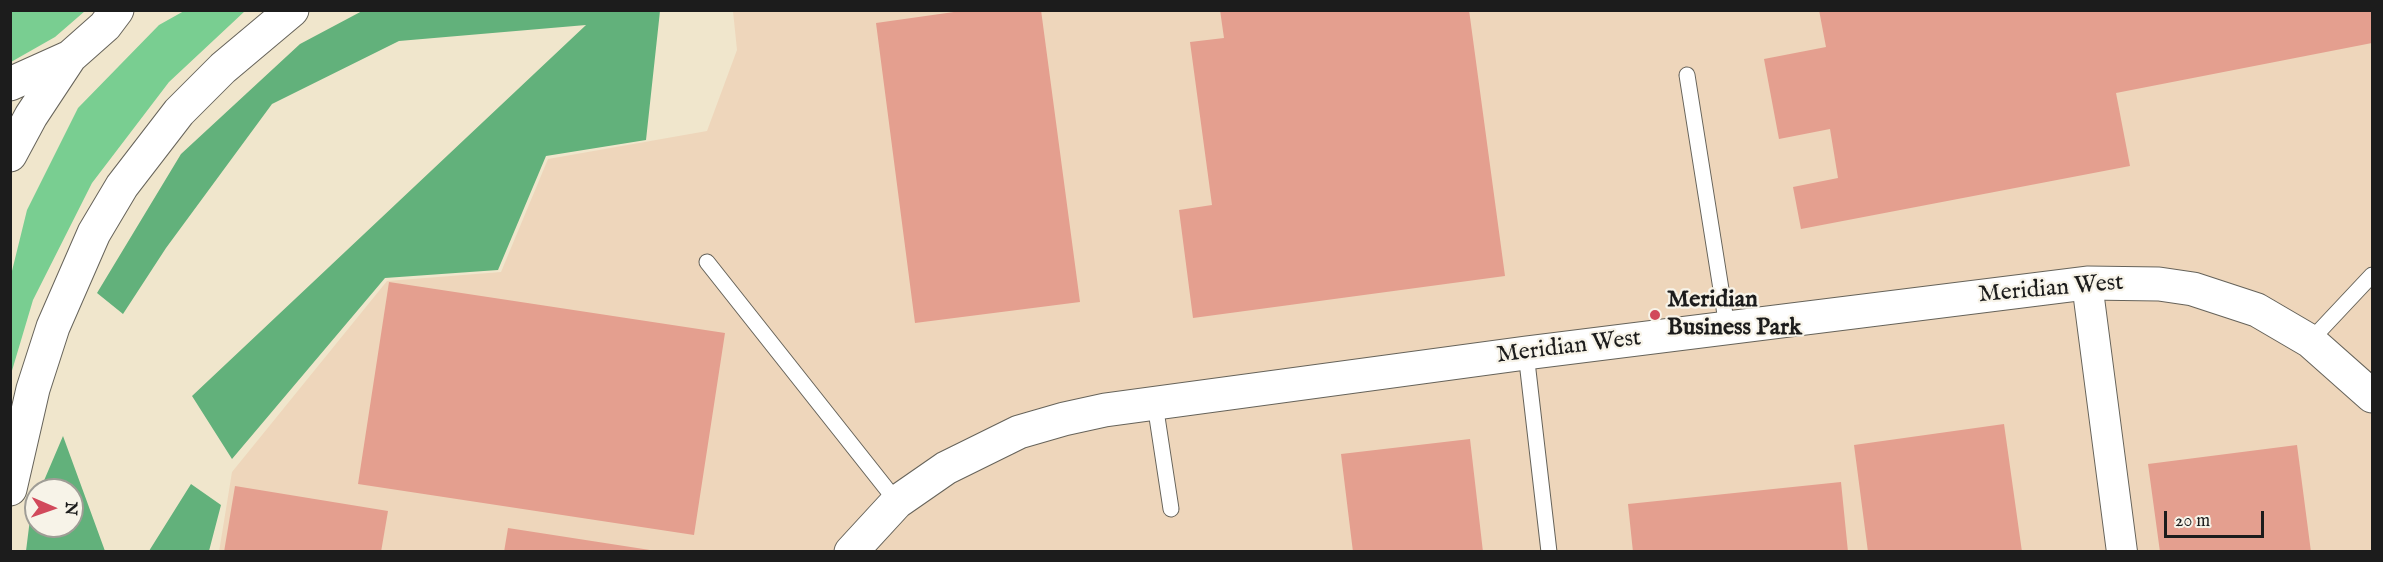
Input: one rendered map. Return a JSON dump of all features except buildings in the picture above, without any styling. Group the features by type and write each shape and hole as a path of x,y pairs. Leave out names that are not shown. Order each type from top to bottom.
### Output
{"main road":[{"path":"10,155 31,116 70,57 105,26 117,10"},
{"path":"10,489 33,389 53,327 94,233 122,186 179,112 231,61 292,10"},
{"path":"10,84 70,57"},
{"name":"Meridian West","path":"854,548 897,502 946,468 1019,432 1095,412 1526,353 2087,283 2159,284 2193,289 2257,310 2310,341 2373,396"}],"street":[{"path":"2087,283 2122,552"}],"lane":[{"path":"1687,75 1727,327"},
{"path":"707,262 897,502"},
{"path":"2310,341 2373,275"},
{"path":"1526,353 1549,552"},
{"path":"1155,404 1171,509"}],"shaded area":[{"path":"733,11 2372,11 2372,551 219,552 232,472 387,281 501,272 548,159 707,131 737,50"}],"green space":[{"path":"364,10 660,11 646,140 546,156 498,270 385,278 232,459 192,396 586,25 399,41 272,104 166,248 123,314 97,293 181,154 300,44"},
{"path":"10,11 85,11 55,37 11,62"},
{"path":"184,11 245,11 169,82 92,183 33,300 11,374 11,275 27,210 78,108 159,25"},
{"path":"63,436 78,478 45,478"},
{"path":"191,484 221,505 209,551 149,551"},
{"path":"84,494 105,551 26,551 28,538 84,538"}],"place":[{"name":"Meridian Business Park","path":"1655,315"}]}
